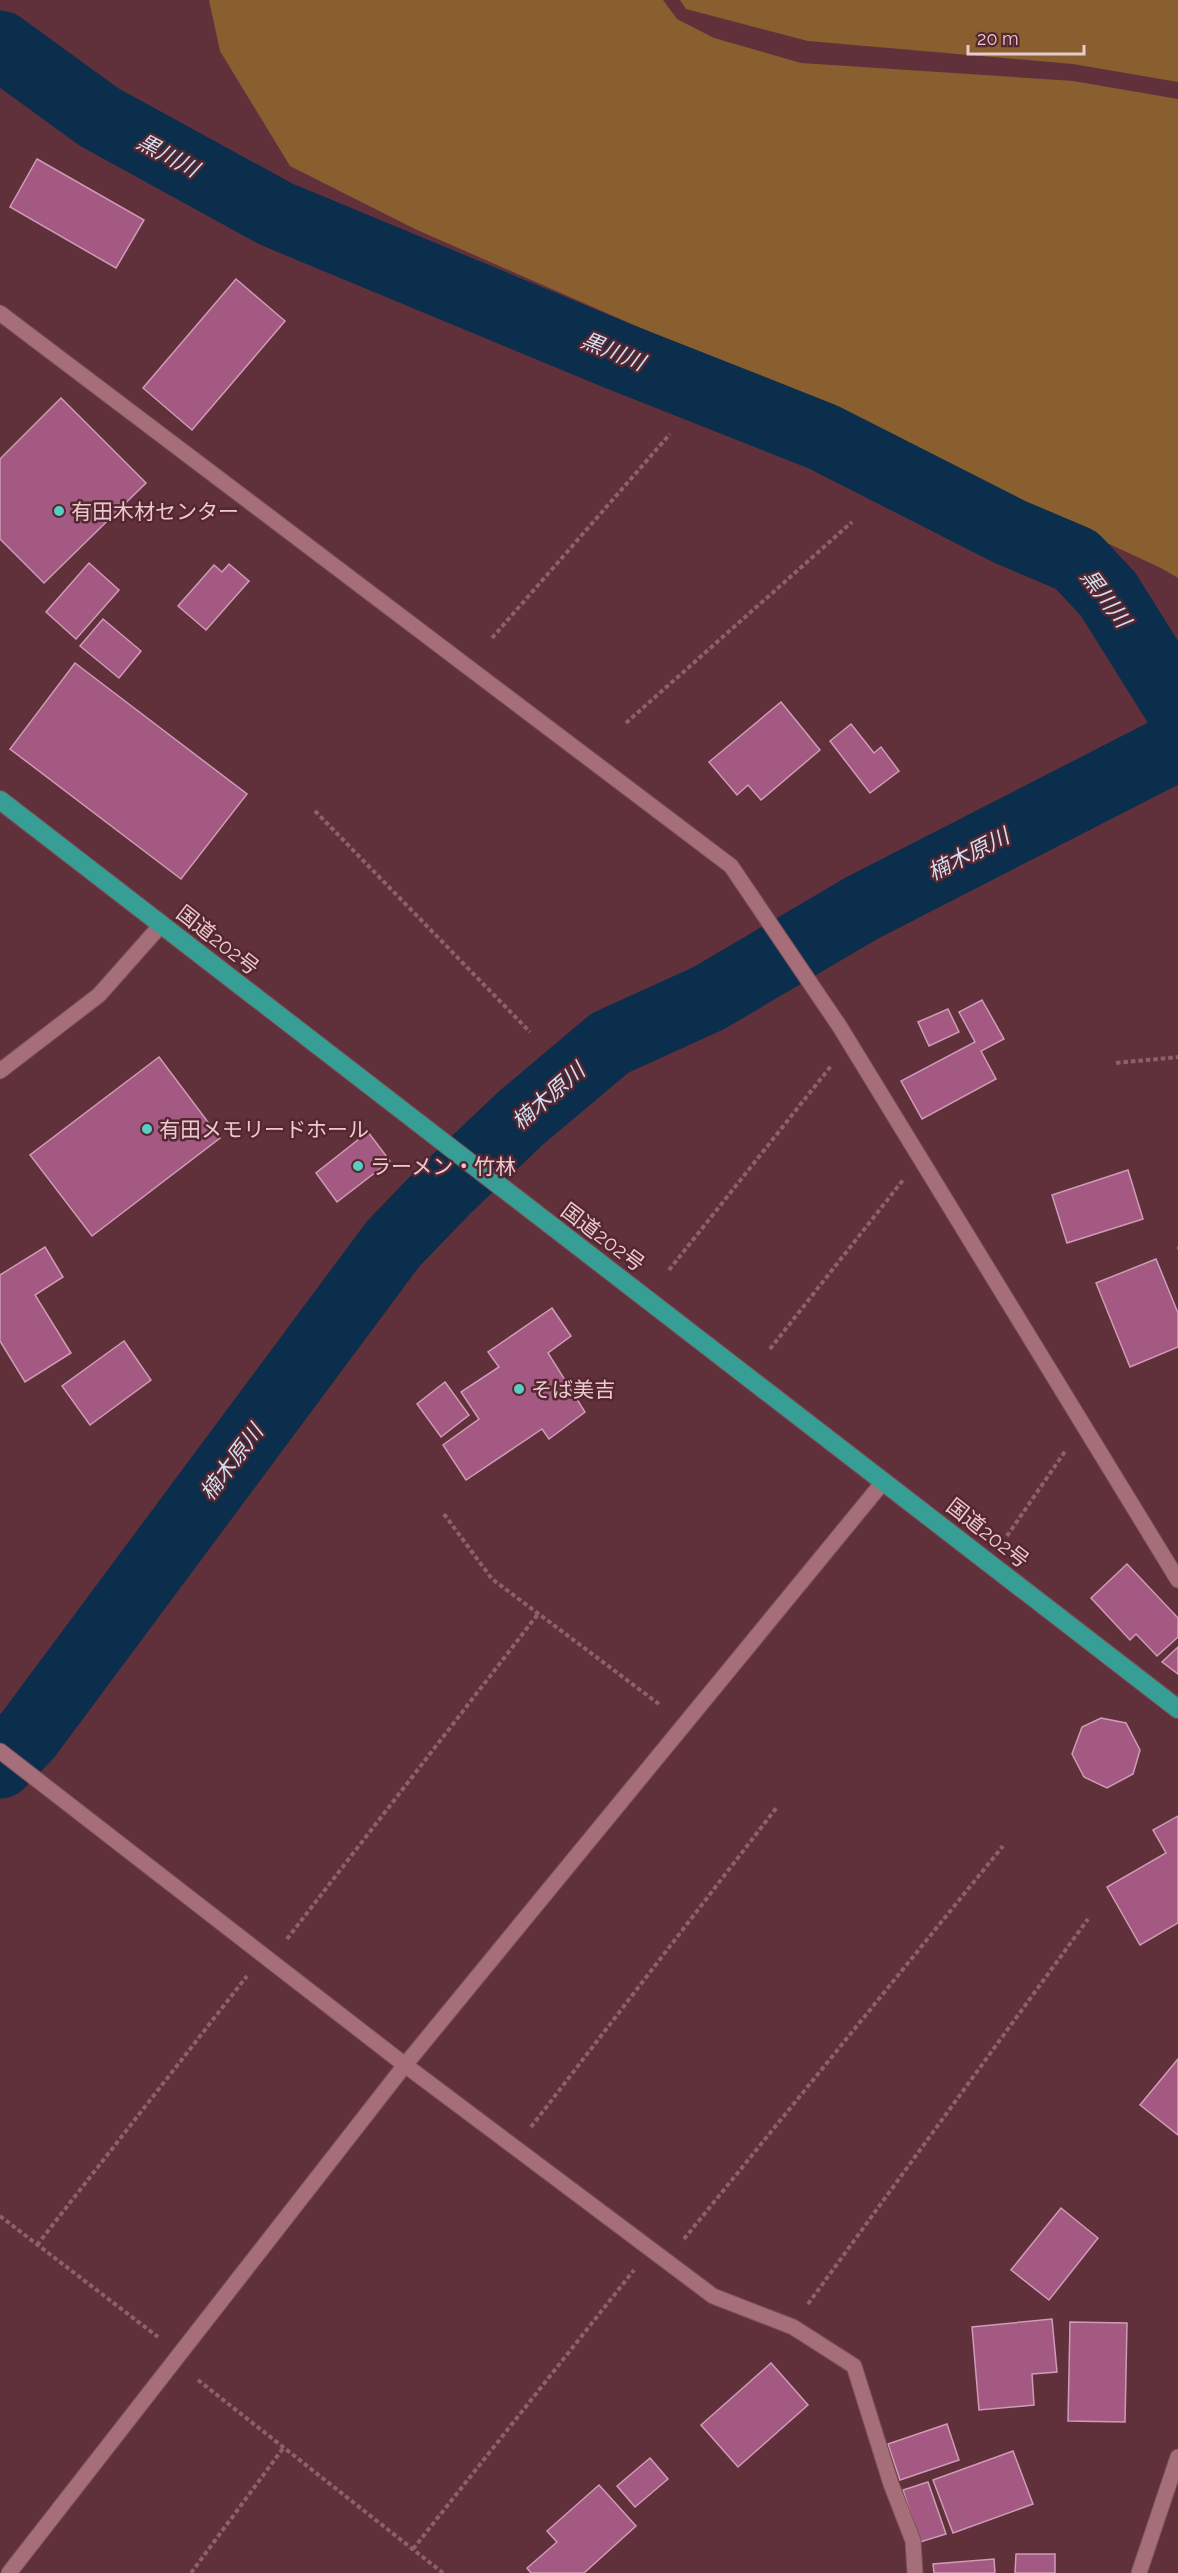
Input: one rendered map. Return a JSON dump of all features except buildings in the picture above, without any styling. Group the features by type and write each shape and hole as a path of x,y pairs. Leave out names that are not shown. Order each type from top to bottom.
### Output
{"highway":[{"name":"国道202号","path":"0,800 884,1480 1178,1710"}],"street":[{"path":"0,313 731,866 840,1027 1178,1580"},
{"path":"0,1071 99,995 161,925"},
{"path":"7,2569 405,2065 884,1480"},
{"path":"0,1751 405,2065 713,2296 792,2326 854,2366 891,2484 914,2541 915,2573"},
{"path":"1138,2573 1178,2457"}],"path":[{"path":"492,638 670,434"},
{"path":"626,723 852,522"},
{"path":"315,811 530,1032"},
{"path":"1116,1063 1178,1057"},
{"path":"669,1270 835,1061"},
{"path":"770,1349 904,1177"},
{"path":"1007,1536 1066,1449"},
{"path":"444,1514 492,1579 659,1704"},
{"path":"280,1948 538,1614"},
{"path":"524,2136 777,1807"},
{"path":"683,2240 1003,1846"},
{"path":"803,2311 1088,1919"},
{"path":"37,2245 248,1975"},
{"path":"0,2216 158,2337"},
{"path":"413,2549 638,2265"},
{"path":"198,2380 443,2573"},
{"path":"191,2573 284,2447"}],"shaded area":[{"path":"209,0 663,0 677,19 714,38 801,63 1073,81 1178,99 1178,578 1161,568 700,354 415,229 290,166 220,51"},
{"path":"680,0 1178,0 1178,82 1073,64 808,41 686,9"}],"waterway":[{"name":"黒川川","path":"0,45 99,117 276,214 618,356 823,437 1010,532 1076,560 1108,594 1178,706"},
{"name":"楠木原川","path":"0,1764 28,1735 393,1244 445,1190 522,1117 610,1043 709,998 862,908 1178,746"}],"place":[{"name":"有田木材センター","path":"59,511"},
{"name":"有田メモリードホール","path":"147,1129"},
{"name":"ラーメン・竹林","path":"358,1166"},
{"name":"そば美吉","path":"519,1389"}]}
